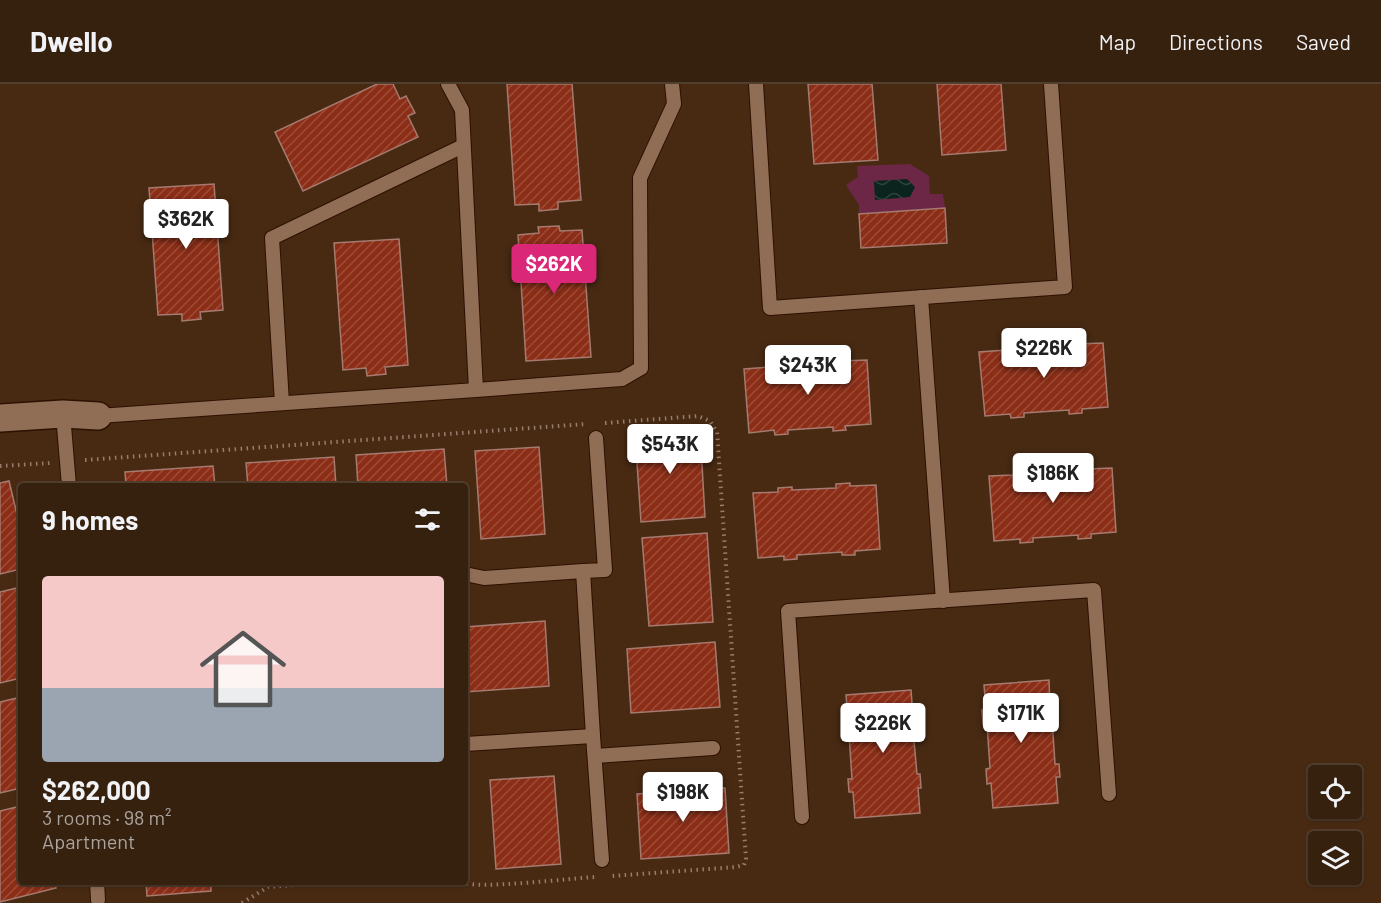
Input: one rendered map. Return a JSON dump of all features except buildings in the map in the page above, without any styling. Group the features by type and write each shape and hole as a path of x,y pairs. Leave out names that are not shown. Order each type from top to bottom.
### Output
{"street":[{"path":"0,418 63,414 98,416"}],"lane":[{"path":"448,84 462,110 476,390"},
{"path":"98,416 622,379 640,369 640,178 674,104 672,84"},
{"path":"756,84 771,308 1065,287 1051,84"},
{"path":"282,403 272,238 464,146"},
{"path":"921,297 943,601"},
{"path":"63,414 69,483"},
{"path":"468,575 484,578 605,570 596,438"},
{"path":"583,571 602,860"},
{"path":"802,817 788,611 1094,590 1109,794"},
{"path":"468,744 593,736"},
{"path":"595,756 713,748"},
{"path":"97,885 98,900"}],"path":[{"path":"242,903 268,887 297,885"}],"shaded area":[{"path":"910,164 929,176 930,194 943,194 945,208 859,214 859,205 846,185 858,177 857,166"}],"water":[{"path":"907,179 915,187 910,197 875,200 874,181"}]}
